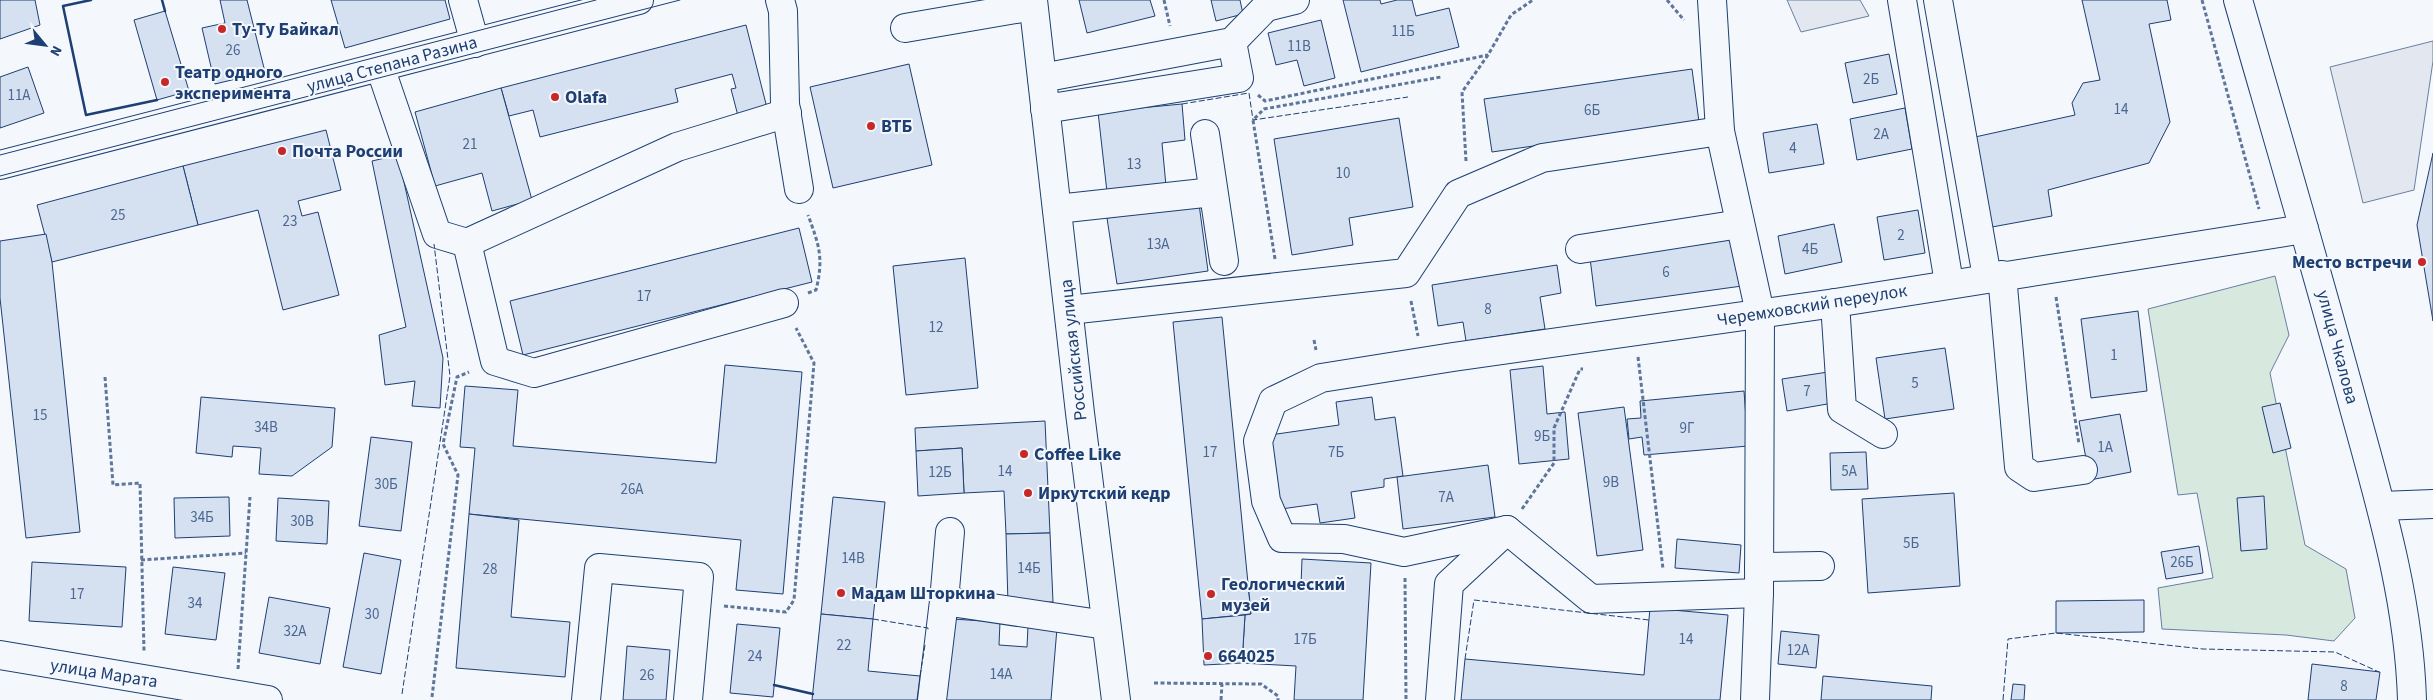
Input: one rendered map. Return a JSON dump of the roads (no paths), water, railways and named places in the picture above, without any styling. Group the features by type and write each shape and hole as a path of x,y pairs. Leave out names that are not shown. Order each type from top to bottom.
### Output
{"street":[{"path":"463,0 475,42"},
{"name":"улица Степана Разина","path":"0,166 639,0"},
{"path":"780,0 784,11 787,113 799,189"},
{"path":"1042,78 1232,42 1266,8 1295,0"},
{"path":"1712,0 1720,131 1760,313 1759,580 1755,700"},
{"path":"1902,0 1949,283"},
{"path":"1938,0 1995,276 2019,468 2034,477 2083,470"},
{"name":"улица Чкалова","path":"2238,0 2381,506 2399,587 2412,700"},
{"path":"905,28 1033,3"},
{"name":"Российская улица","path":"1033,3 1116,700"},
{"path":"1046,109 1239,78 1232,42"},
{"path":"380,67 437,234 467,243 677,147 787,113"},
{"path":"1069,310 1406,273 1458,194 1542,158 1720,131"},
{"path":"1205,134 1224,261"},
{"path":"1057,209 1213,192"},
{"path":"1580,249 1740,224"},
{"name":"Черемховский переулок","path":"1507,530 1404,552 1344,540 1282,538 1266,501 1258,441 1273,400 1321,378 1835,302 2304,229"},
{"path":"467,243 495,361 534,373 784,303"},
{"path":"1835,302 1842,409 1883,434"},
{"path":"2381,506 2433,504"},
{"path":"1440,700 1449,584 1507,530 1591,600 1666,597 1759,580 1820,566"},
{"path":"932,700 950,532"},
{"path":"586,700 599,568 699,577 688,700"},
{"path":"944,601 1106,625"},
{"name":"улица Марата","path":"0,655 268,700"}],"tram line":[{"path":"0,155 596,0"},
{"path":"0,176 680,0"}],"place":[{"name":"Ту-Ту Байкал","path":"222,29"},
{"name":"Театр одного эксперимента","path":"165,82"},
{"name":"Olafa","path":"555,97"},
{"name":"ВТБ","path":"871,126"},
{"name":"Почта России","path":"282,151"},
{"name":"Место встречи","path":"2422,262"},
{"name":"Coffee Like","path":"1024,454"},
{"name":"Иркутский кедр","path":"1028,493"},
{"name":"Мадам Шторкина","path":"841,593"},
{"name":"Геологический музей","path":"1211,594"},
{"name":"664025","path":"1208,656"}]}
